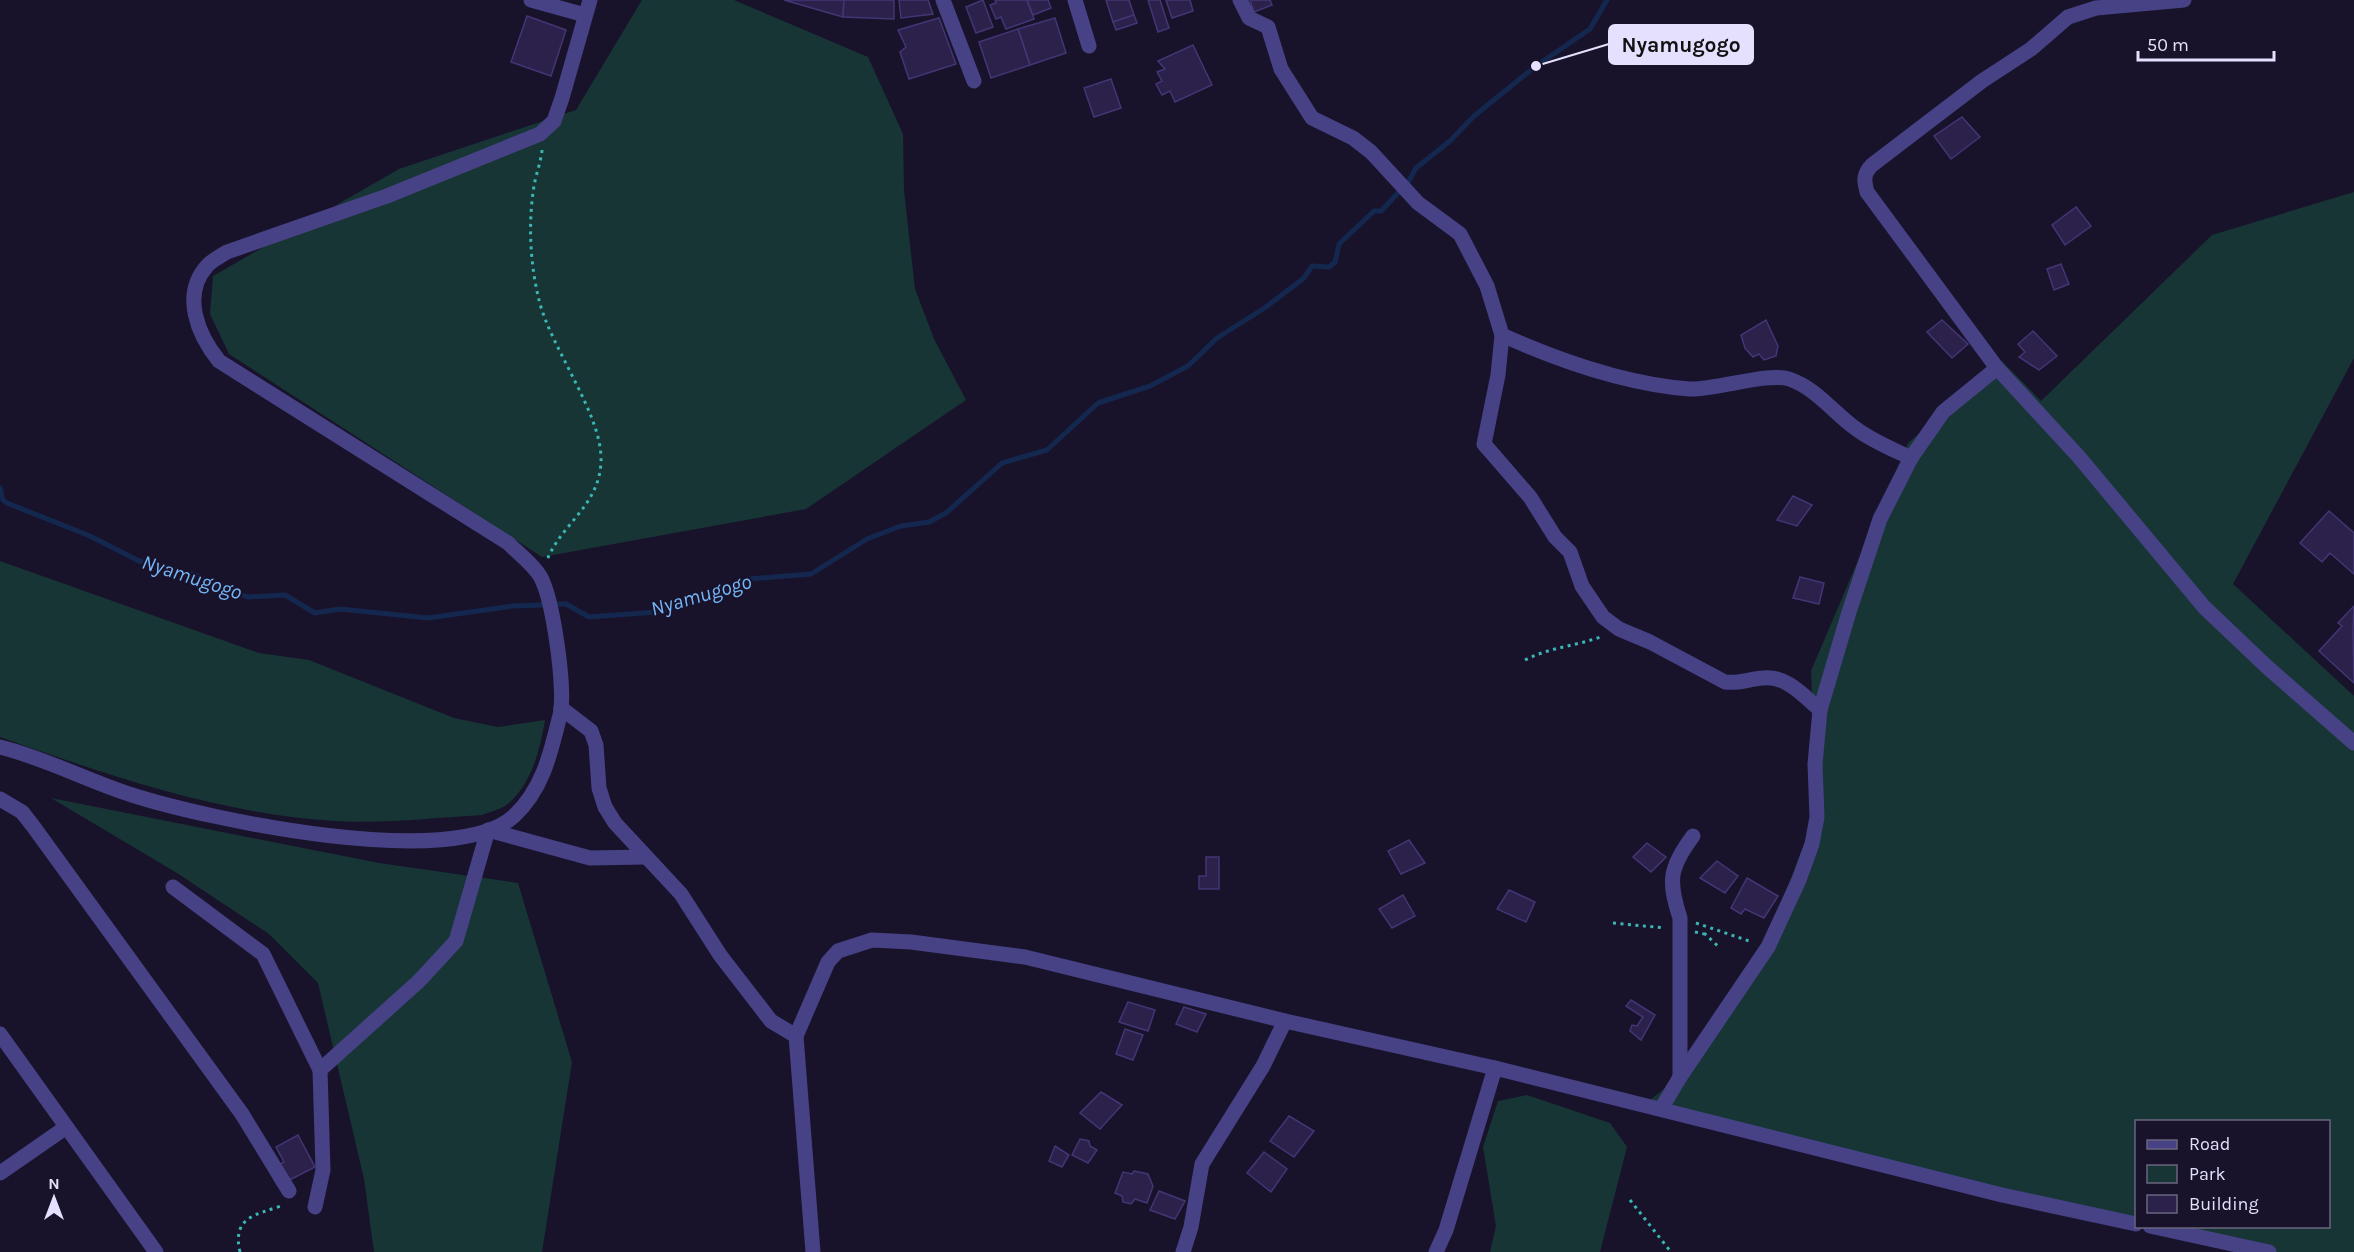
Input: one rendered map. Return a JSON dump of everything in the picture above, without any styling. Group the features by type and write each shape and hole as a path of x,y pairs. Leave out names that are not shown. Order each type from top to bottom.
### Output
{"street":[{"path":"0,747 130,795 195,814 360,838 430,841 465,837 488,830 512,818 532,796 548,761 561,708 556,641 541,578 508,543 219,361 203,342 195,316 194,298 198,282 207,265 227,252 387,196 540,134 554,121 587,7 531,0"},
{"path":"942,0 974,81"},
{"path":"1075,0 1089,45"},
{"path":"1240,0 1249,18 1268,27 1281,69 1312,118 1353,138 1371,152 1418,202 1460,234 1486,286 1502,335 1498,375 1484,444 1530,497 1555,537 1570,552 1591,602 1603,617 1619,629 1650,642 1725,682 1736,684 1766,677 1789,683 1820,710"},
{"path":"2184,0 2096,8 2068,17 2031,49 1982,81 1867,170 1864,178 1867,192 1997,368 2079,457 2204,607 2266,666 2351,740 2354,755"},
{"path":"1502,335 1546,354 1654,384 1692,389 1787,378 1805,386 1853,427 1877,442 1911,458"},
{"path":"1661,1109 1768,947 1799,880 1812,844 1817,817 1815,764 1820,710 1880,519 1911,458 1943,412 1997,368"},
{"path":"561,708 591,731 596,745 599,788 605,807 615,823 645,857 667,876 720,955 771,1021 796,1036"},
{"path":"0,799 22,812 33,826 242,1114 289,1191"},
{"path":"488,830 590,858 645,857"},
{"path":"320,1070 419,981 456,941 488,830"},
{"path":"1680,1077 1680,924 1671,879 1682,851 1693,836"},
{"path":"173,887 263,954 320,1070 323,1170 315,1207"},
{"path":"813,1252 796,1036 807,1016 828,962 838,951 872,940 911,942 1025,957 1285,1021 1495,1068 2002,1195 2135,1224"},
{"path":"1182,1252 1191,1227 1202,1164 1263,1066 1285,1021"},
{"path":"0,1034 65,1128 156,1252"},
{"path":"1436,1252 1446,1230 1495,1068"},
{"path":"0,1173 65,1128"},
{"path":"2155,1228 2269,1252"}],"path":[{"path":"540,134 542,153 534,187 531,226 538,298 546,323 584,400 599,445 601,462 590,501 551,550 541,578"},
{"path":"1525,660 1543,651 1586,643 1619,629"},
{"path":"1613,923 1680,924 1768,947"},
{"path":"1680,924 1704,934 1719,948"},
{"path":"1680,924 1704,934"},
{"path":"240,1252 239,1236 244,1221 252,1215 287,1203 291,1196 289,1191"},
{"path":"1630,1200 1671,1252"}],"green space":[{"path":"642,0 734,0 868,57 903,134 904,191 915,289 934,339 966,400 806,509 542,557 229,354 210,314 213,276 399,169 576,110"},
{"path":"2354,192 2354,358 2233,584 2354,696 2354,1252 2270,1252 2163,1228 2330,1228 2330,1120 2135,1120 2135,1221 1641,1107 1664,1089 1771,929 1817,811 1811,671 1908,443 2002,361 2041,401 2212,235"},
{"path":"0,561 259,653 309,660 454,718 498,727 545,720 533,767 522,789 514,798 505,806 482,815 362,822 322,820 280,815 199,800 118,777 0,737"},
{"path":"51,798 379,863 518,883 572,1062 542,1252 374,1252 364,1179 318,983 269,934 177,873"},
{"path":"1527,1095 1610,1123 1627,1147 1600,1252 1490,1252 1496,1226 1483,1147 1498,1101"}],"building":[{"path":"784,0 844,0 843,17"},
{"path":"844,0 894,0 894,19 843,17"},
{"path":"899,0 928,0 933,14 901,18"},
{"path":"983,0 993,27 976,33 966,7"},
{"path":"995,0 1027,0 1034,19 1006,29 1001,17 996,19 990,5 996,3"},
{"path":"1027,0 1048,0 1051,8 1033,15"},
{"path":"1106,0 1129,0 1134,15 1113,22"},
{"path":"1148,0 1160,0 1169,28 1158,32"},
{"path":"1166,0 1190,0 1193,11 1172,18"},
{"path":"1250,0 1270,0 1272,5 1254,12"},
{"path":"1134,15 1137,23 1116,30 1113,22"},
{"path":"527,16 566,30 551,76 511,62"},
{"path":"939,18 956,64 909,79 900,52 906,47 898,30"},
{"path":"1055,18 1066,53 1030,65 1018,29"},
{"path":"1018,29 1030,65 991,78 979,42"},
{"path":"1193,45 1212,85 1175,102 1170,91 1162,95 1156,84 1162,81 1157,72 1165,69 1158,61"},
{"path":"1111,79 1121,108 1094,117 1084,88"},
{"path":"1962,117 1980,137 1951,159 1934,136"},
{"path":"2076,207 2091,226 2065,245 2052,225"},
{"path":"2061,264 2069,284 2054,290 2047,269"},
{"path":"1766,320 1778,346 1776,356 1764,360 1759,354 1753,357 1745,348 1741,335"},
{"path":"1942,320 1968,344 1952,358 1927,332"},
{"path":"2033,331 2057,356 2039,370 2019,357 2025,352 2018,344"},
{"path":"1793,496 1812,505 1797,526 1777,520"},
{"path":"2329,511 2354,533 2354,574 2330,553 2322,562 2300,543"},
{"path":"1800,577 1824,583 1819,604 1793,598"},
{"path":"2354,606 2354,683 2319,651 2342,626 2338,623"},
{"path":"1409,840 1425,863 1401,874 1388,851"},
{"path":"1647,843 1666,857 1651,872 1633,857"},
{"path":"1206,857 1219,857 1219,889 1199,889 1199,876 1206,876"},
{"path":"1717,861 1738,876 1725,893 1700,878"},
{"path":"1747,878 1778,896 1764,918 1745,909 1741,914 1731,908"},
{"path":"1509,890 1535,902 1526,922 1497,909"},
{"path":"1403,895 1415,916 1392,928 1379,909"},
{"path":"1631,1000 1655,1015 1641,1040 1630,1031 1632,1025 1637,1026 1643,1017 1626,1006"},
{"path":"1128,1002 1155,1010 1148,1031 1119,1022"},
{"path":"1184,1007 1206,1014 1197,1032 1176,1024"},
{"path":"1125,1029 1143,1035 1133,1060 1116,1054"},
{"path":"1101,1092 1122,1105 1100,1129 1080,1113"},
{"path":"1289,1116 1314,1131 1294,1157 1270,1141"},
{"path":"298,1135 315,1167 278,1186 269,1170 284,1162 276,1147"},
{"path":"1080,1139 1089,1141 1090,1146 1097,1150 1088,1163 1072,1155"},
{"path":"1055,1146 1069,1155 1062,1167 1049,1161"},
{"path":"1264,1152 1287,1169 1271,1192 1247,1173"},
{"path":"1134,1171 1148,1174 1153,1186 1147,1203 1135,1199 1131,1204 1123,1202 1122,1196 1115,1193 1123,1172 1132,1174"},
{"path":"1159,1191 1185,1201 1175,1219 1150,1210"}],"waterway":[{"name":"Nyamugogo","path":"1407,184 1416,168 1450,141 1474,116 1536,66 1590,29 1607,0"},
{"name":"Nyamugogo","path":"555,604 566,604 589,617 656,612 725,592 749,579 811,574 867,539 901,526 929,522 946,513 1002,463 1047,450 1098,403 1150,386 1188,366 1217,338 1266,307 1304,278 1312,266 1329,267 1335,262 1339,244 1374,211 1381,211 1400,191"},
{"name":"Nyamugogo","path":"0,488 3,500 7,503 90,536 139,561 196,575 219,587 248,597 285,595 315,613 340,609 428,618 513,606 542,605"}],"place":[{"name":"Nyamugogo","path":"1536,66"}]}
